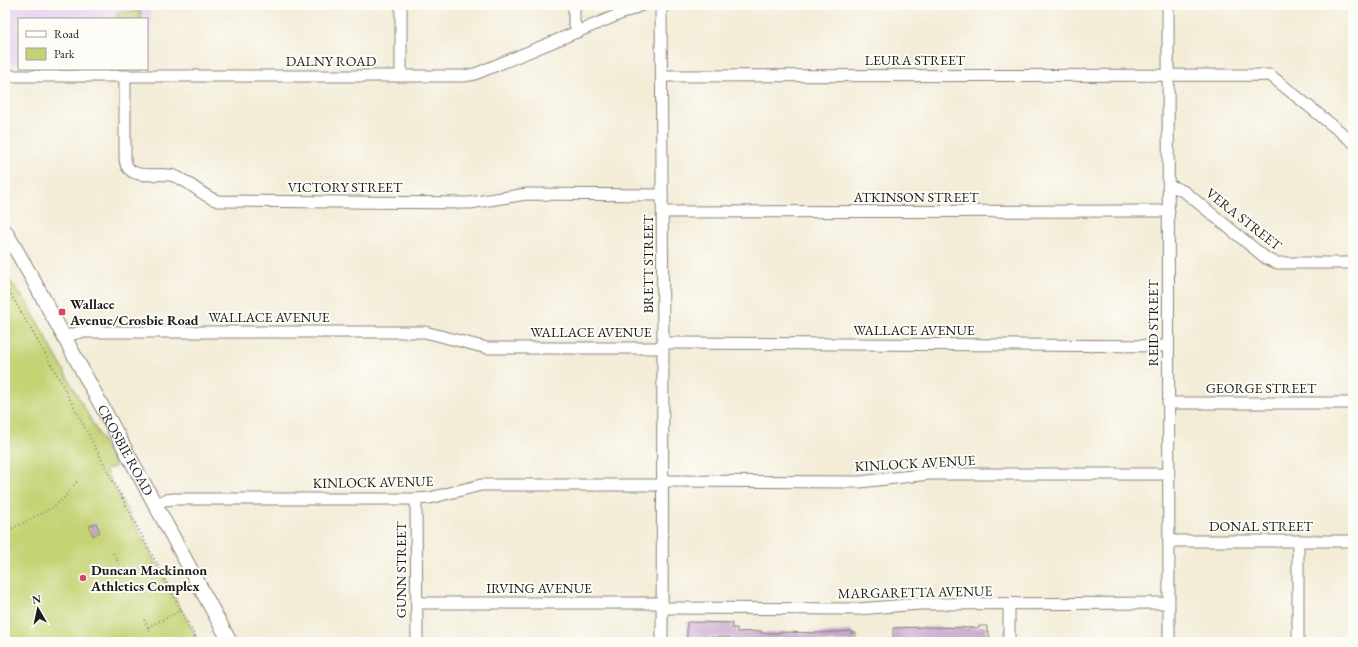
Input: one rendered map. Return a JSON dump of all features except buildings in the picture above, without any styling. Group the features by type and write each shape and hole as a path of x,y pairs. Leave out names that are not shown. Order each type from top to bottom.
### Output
{"street":[{"path":"401,5 401,75"},
{"path":"574,5 574,22 578,32"},
{"name":"DALNY ROAD","path":"5,76 470,75 642,5"},
{"name":"BRETT STREET","path":"661,5 663,212 662,642"},
{"name":"REID STREET","path":"1168,5 1169,642"},
{"name":"LEURA STREET","path":"662,76 1270,75 1353,142"},
{"name":"VICTORY STREET","path":"125,76 125,161 128,168 141,174 174,176 206,196 218,201 470,203 527,194 662,195"},
{"name":"VERA STREET","path":"1169,187 1174,187 1185,192 1267,259 1277,263 1353,263"},
{"name":"ATKINSON STREET","path":"663,212 1169,211"},
{"name":"CROSBIE ROAD","path":"5,231 22,258 230,642"},
{"name":"CROSBIE ROAD","path":"5,242 22,258"},
{"name":"WALLACE AVENUE","path":"64,337 80,332 425,332 487,348 656,348 668,343 1168,346"},
{"name":"GEORGE STREET","path":"1168,403 1353,403"},
{"name":"KINLOCK AVENUE","path":"155,504 164,500 416,499 430,498 481,485 860,482 929,474 1168,474"},
{"name":"GUNN STREET","path":"416,499 417,642"},
{"name":"DONAL STREET","path":"1169,541 1353,541"},
{"path":"1298,541 1298,642"},
{"name":"IRVING AVENUE","path":"417,603 662,606"},
{"name":"MARGARETTA AVENUE","path":"662,606 860,609 919,604 1009,605 1168,603"},
{"path":"1009,605 1009,642"}],"path":[{"path":"5,284 56,373 198,642"},
{"path":"5,532 52,508 63,499 78,480"},
{"path":"113,553 120,566"},
{"path":"148,627 182,610"},
{"path":"144,620 151,634"}],"shaded area":[{"path":"6,5 151,5 151,63 148,63 148,18 18,18 18,64 6,64 5,31 7,17"}],"green space":[{"path":"117,12 141,12 141,18 117,18"},
{"path":"5,274 27,303 116,466 105,470 199,642 5,642"}],"place":[{"name":"Wallace Avenue/Crosbie Road","path":"62,312"},
{"name":"Duncan Mackinnon Athletics Complex","path":"83,578"}]}
